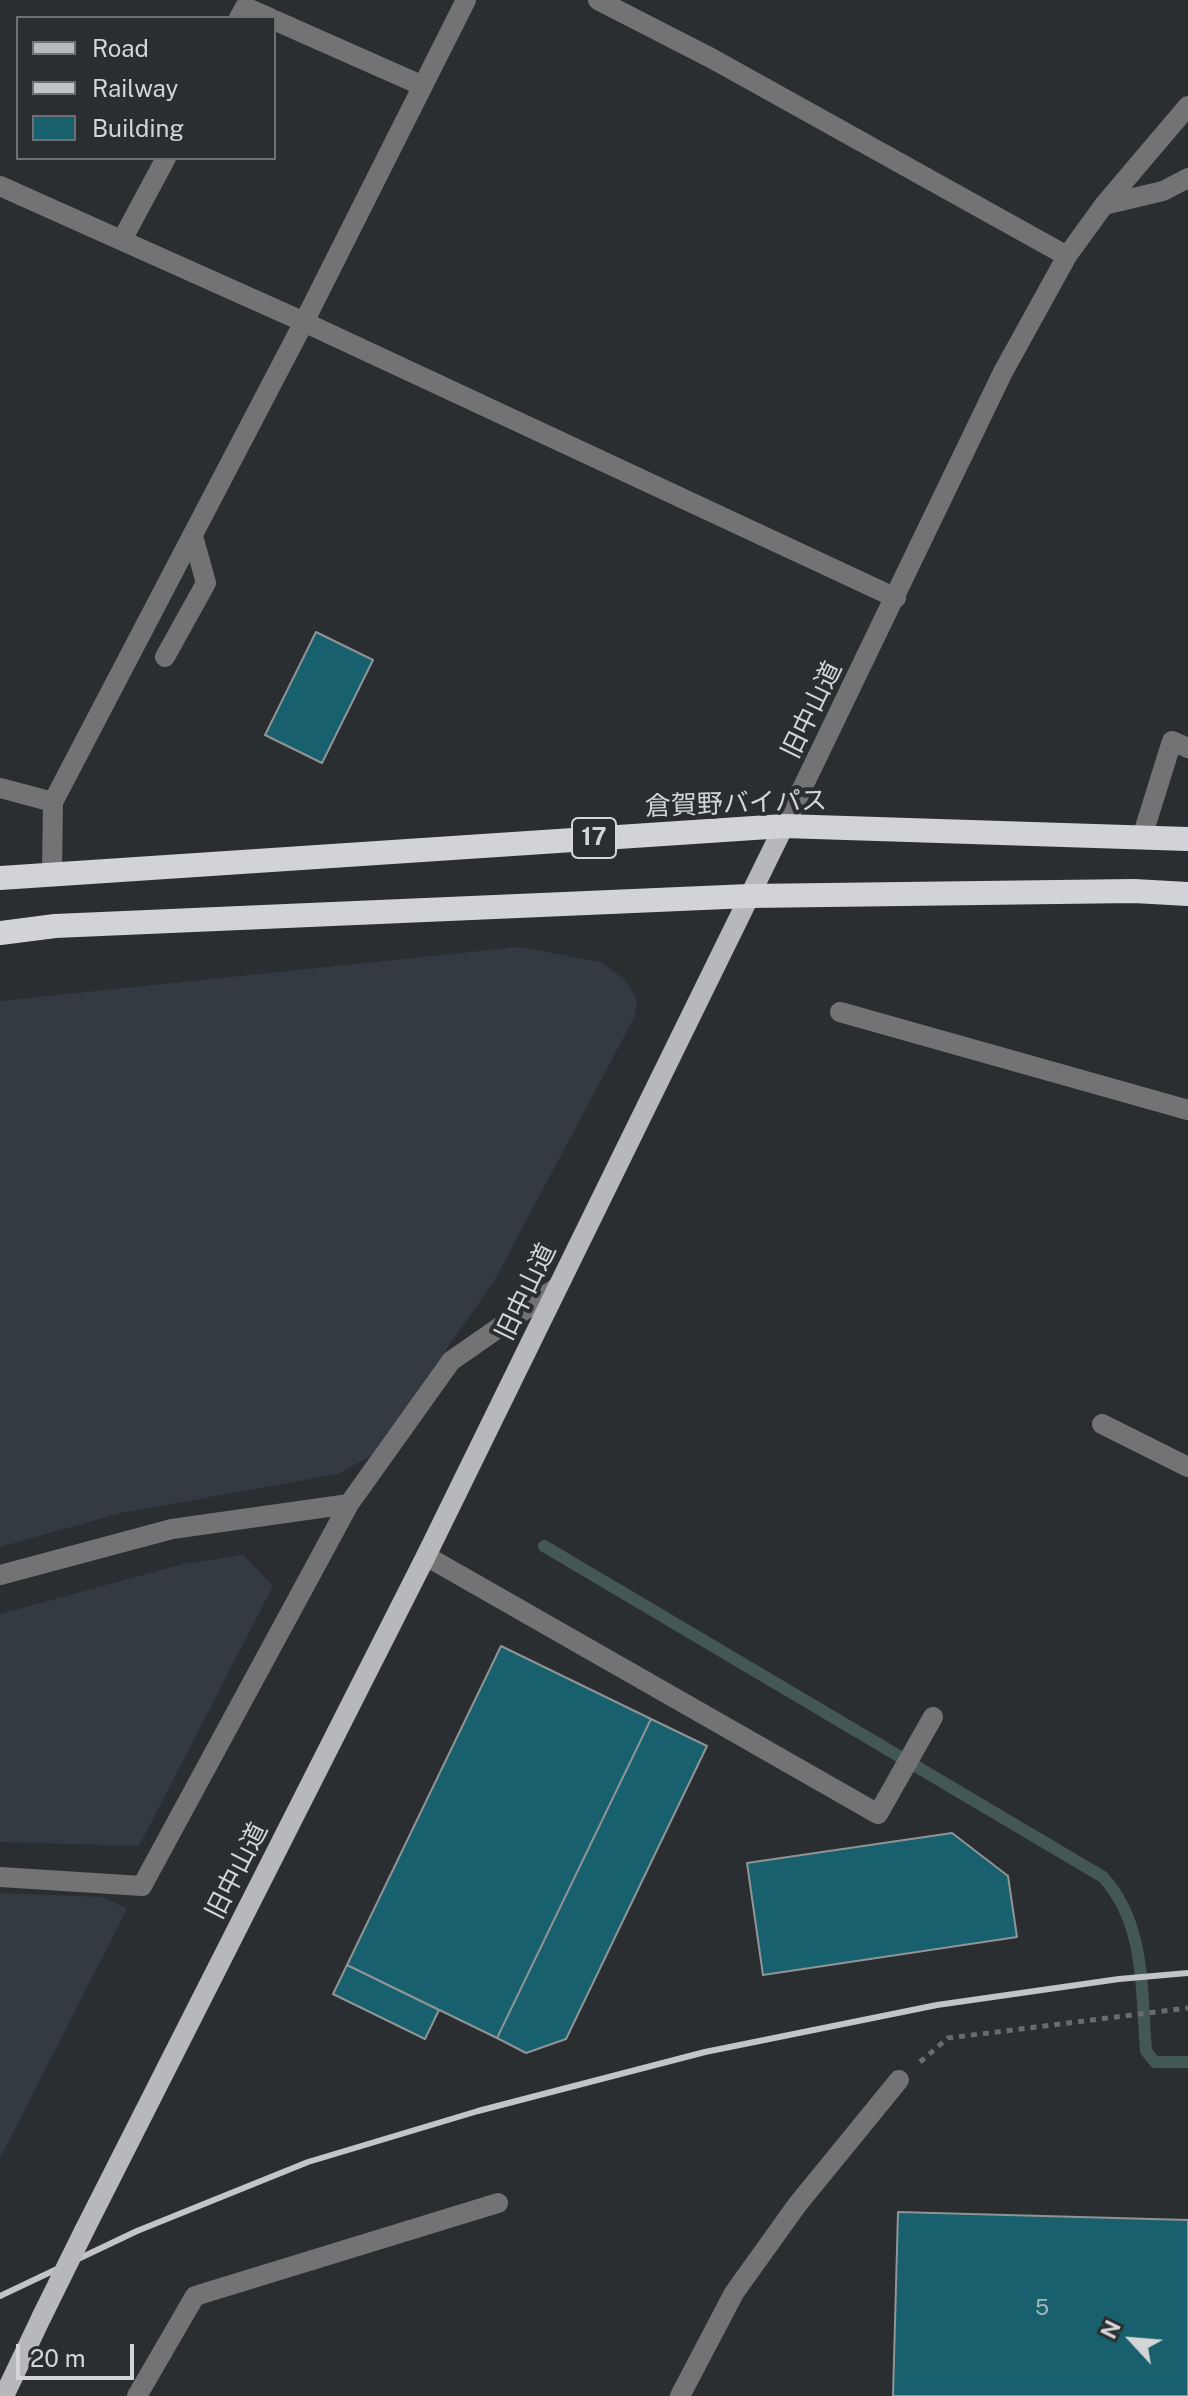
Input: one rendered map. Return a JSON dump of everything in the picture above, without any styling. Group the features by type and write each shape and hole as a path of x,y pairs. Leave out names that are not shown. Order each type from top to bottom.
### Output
{"highway":[{"name":"倉賀野バイパス","path":"0,878 52,871 784,826 1188,839"},
{"path":"0,933 55,926 749,896 1134,891 1188,894"}],"main road":[{"name":"旧中山道","path":"4,2396 85,2229 426,1556 784,826"}],"street":[{"path":"52,871 53,802 304,322 466,0"},
{"path":"598,0 711,58 1067,256 1104,205 1188,106"},
{"path":"240,16 245,7 265,16"},
{"path":"276,21 423,86"},
{"path":"122,240 165,160"},
{"path":"1104,205 1163,191 1188,178"},
{"path":"0,186 304,322 896,598"},
{"name":"旧中山道","path":"784,826 1003,372 1067,256"},
{"path":"165,657 206,583 193,536"},
{"path":"1142,837 1172,741 1188,748"},
{"path":"0,788 53,802"},
{"path":"840,1012 1188,1110"},
{"path":"0,1877 142,1886 349,1504 451,1361 556,1288"},
{"path":"1102,1424 1188,1467"},
{"path":"0,1575 172,1529 349,1504"},
{"path":"426,1556 878,1814 933,1717"},
{"path":"680,2396 734,2293 797,2205 899,2080"},
{"path":"137,2396 195,2296 498,2203"}],"path":[{"path":"899,2080 948,2038 1188,2008"}],"shaded area":[{"path":"519,947 601,962 626,981 637,1000 635,1016 493,1283 371,1456 338,1474 121,1513 0,1547 0,1001"},
{"path":"243,1555 273,1586 139,1846 0,1842 0,1614 183,1564"},
{"path":"0,1893 104,1897 127,1909 0,2158"}],"building":[{"path":"316,632 373,660 322,763 265,735"},
{"path":"501,1646 651,1719 497,2038 347,1965"},
{"path":"651,1719 707,1746 566,2039 526,2053 497,2038"},
{"path":"952,1833 1008,1876 1017,1937 763,1975 747,1863"},
{"path":"347,1965 439,2010 425,2039 333,1994"},
{"path":"898,2212 1188,2220 1188,2396 893,2396"}],"waterway":[{"path":"544,1546 1103,1877 1117,1896 1134,1937 1142,1982 1146,2051 1155,2062 1188,2062"}],"railway":[{"path":"0,2296 137,2231 308,2162 478,2111 705,2052 937,2005 1119,1979 1188,1973"}]}
